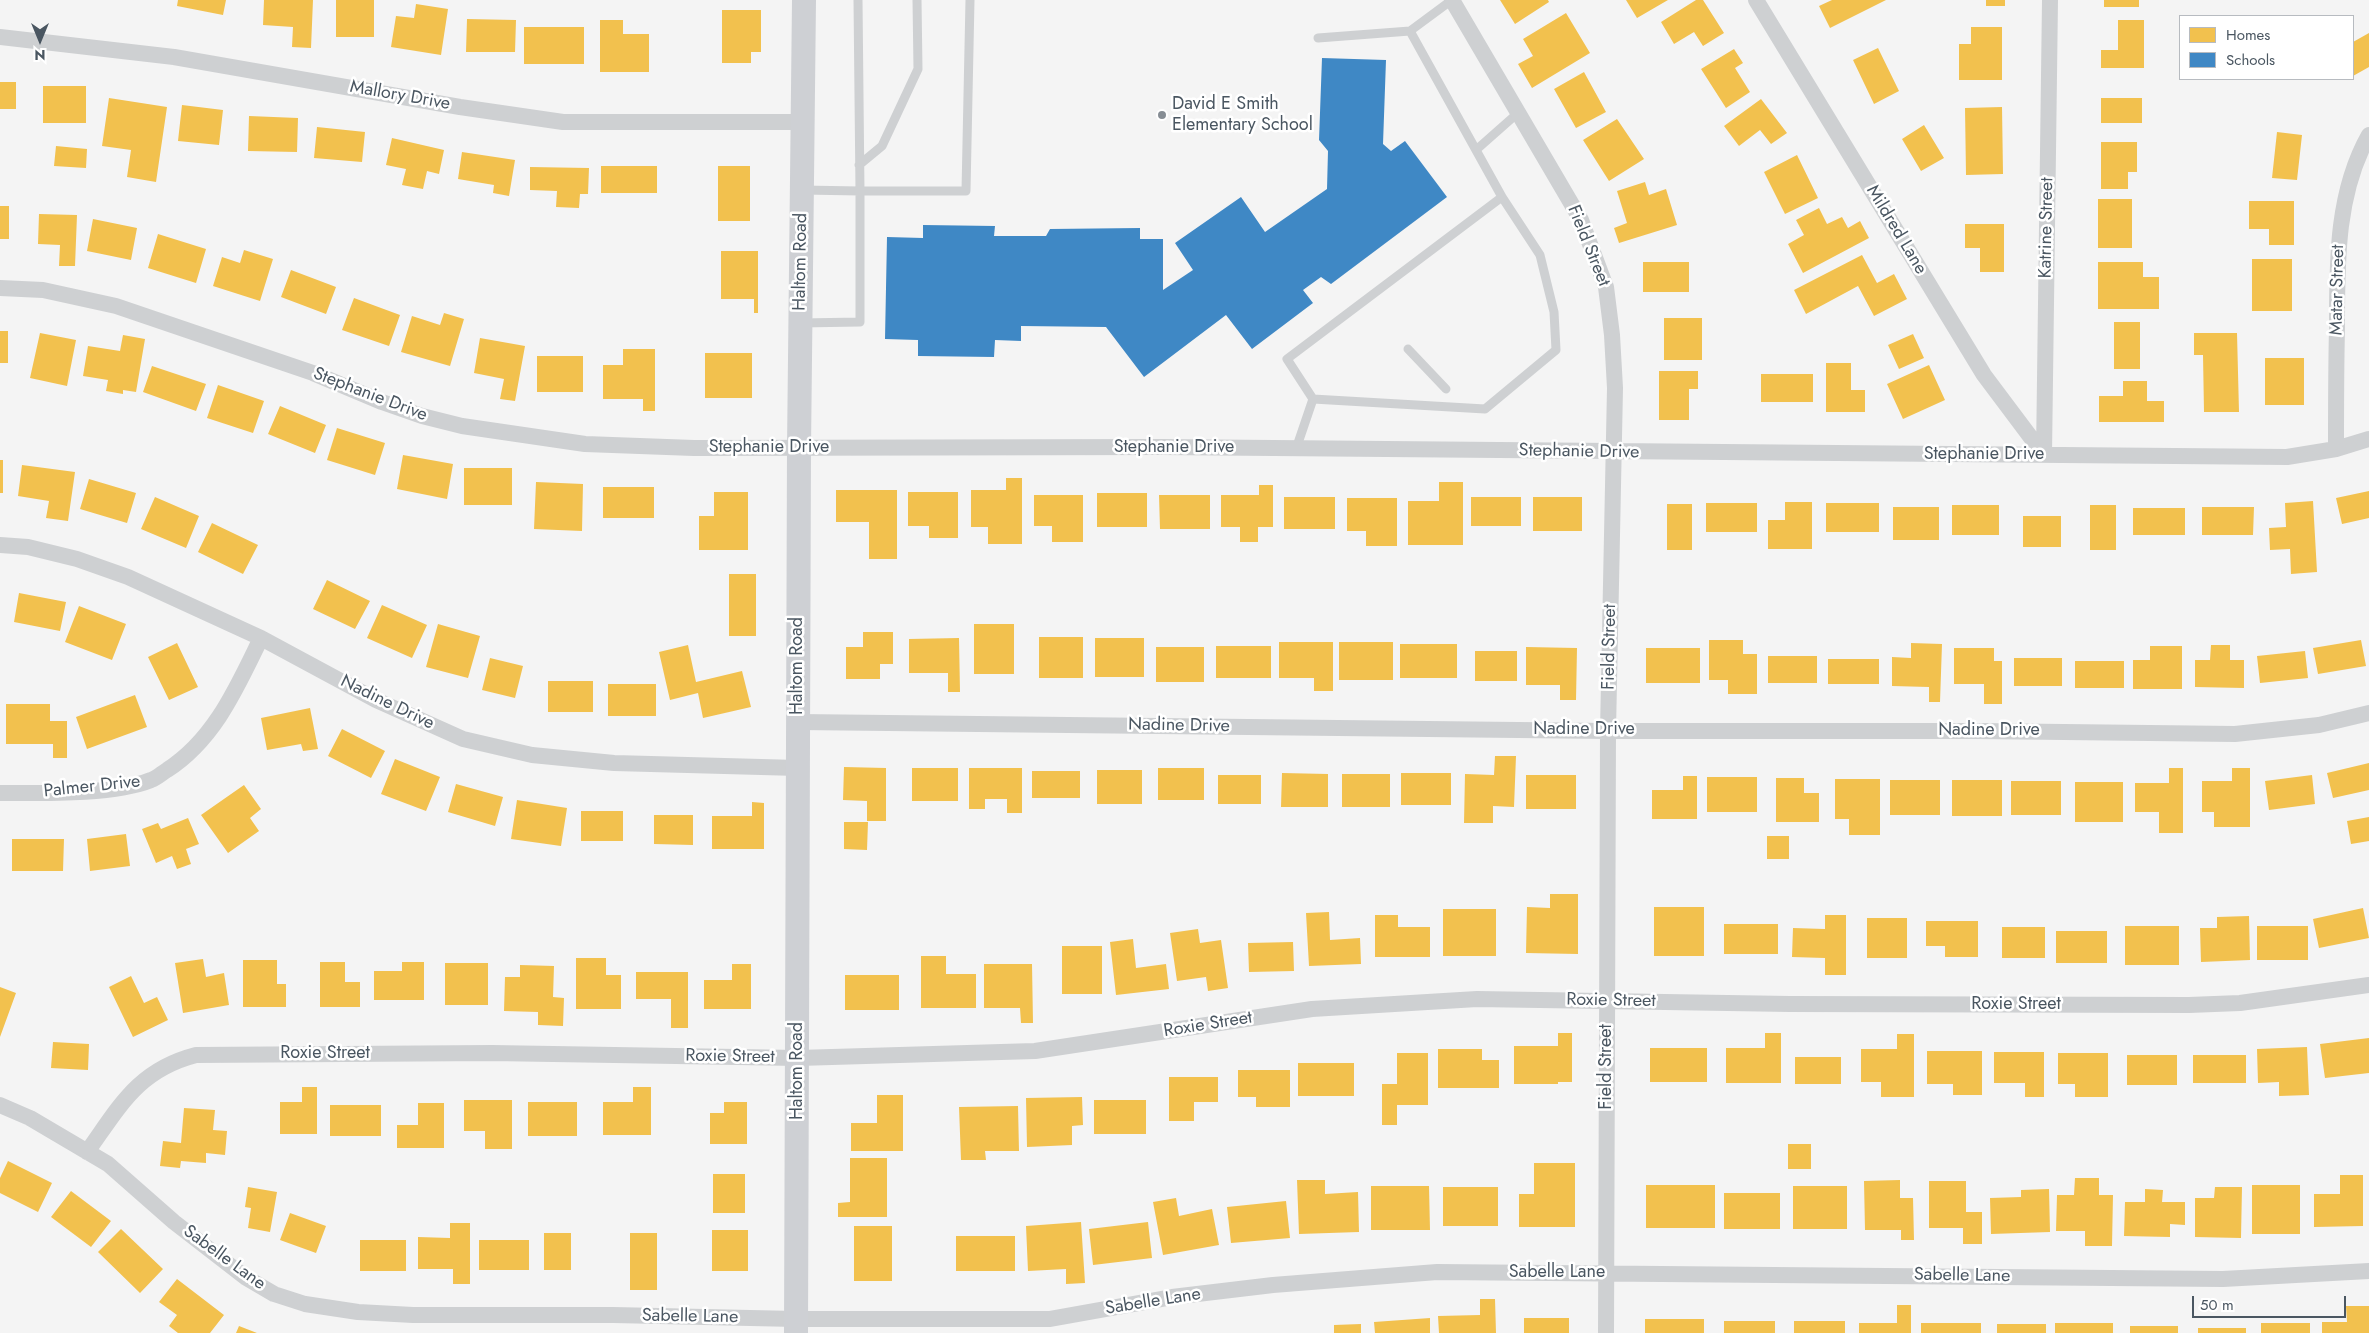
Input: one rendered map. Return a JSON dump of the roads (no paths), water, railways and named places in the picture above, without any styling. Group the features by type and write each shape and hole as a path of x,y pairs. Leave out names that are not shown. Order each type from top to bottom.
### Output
{"main road":[{"name":"Haltom Road","path":"796,1326 799,448 804,0"}],"street":[{"name":"Field Street","path":"1452,0 1581,220 1606,288 1612,335 1615,388 1608,731 1606,1333"},
{"name":"Mildred Lane","path":"1756,0 1984,375 2044,455"},
{"name":"Katrine Street","path":"2044,455 2050,0"},
{"name":"Mallory Drive","path":"0,37 174,56 460,107 563,122 802,122"},
{"name":"Matar Street","path":"2336,449 2337,284 2340,229 2346,192 2369,135"},
{"name":"Stephanie Drive","path":"0,288 43,290 116,306 313,373 390,405 462,426 585,444 694,448 1296,449 2287,457 2336,449 2369,439"},
{"name":"Nadine Drive","path":"0,545 28,547 77,559 128,577 261,638 376,700 463,739 532,755 614,763 798,768"},
{"name":"Palmer Drive","path":"0,793 49,793 120,788 152,780 178,763 206,735 231,700 261,638"},
{"name":"Nadine Drive","path":"798,722 1608,731 1978,731 2235,734 2319,725 2369,713"},
{"name":"Roxie Street","path":"87,1152 140,1082 174,1061 196,1055 492,1054 798,1058 1035,1052 1312,1009 1476,999 1800,1004 2190,1006 2240,1003 2369,986"},
{"name":"Sabelle Lane","path":"0,1105 30,1118 108,1164 174,1222 245,1277 274,1294 305,1304 358,1312 413,1315 613,1315 796,1326 1049,1319 1172,1297 1273,1285 1436,1272 2223,1279 2369,1271"}],"lane":[{"path":"800,322 860,322 858,0"},
{"path":"859,165 882,146 918,70 917,0"},
{"path":"802,190 966,191 970,0"},
{"path":"1318,38 1410,31 1452,0"},
{"path":"1313,398 1485,409 1556,350 1554,312 1540,255 1502,196 1410,31"},
{"path":"1476,150 1519,112"},
{"path":"1313,398 1287,359 1502,196"},
{"path":"1408,349 1446,389"},
{"path":"1296,449 1313,398"}],"place":[{"name":"David E Smith Elementary School","path":"1162,115"}]}
